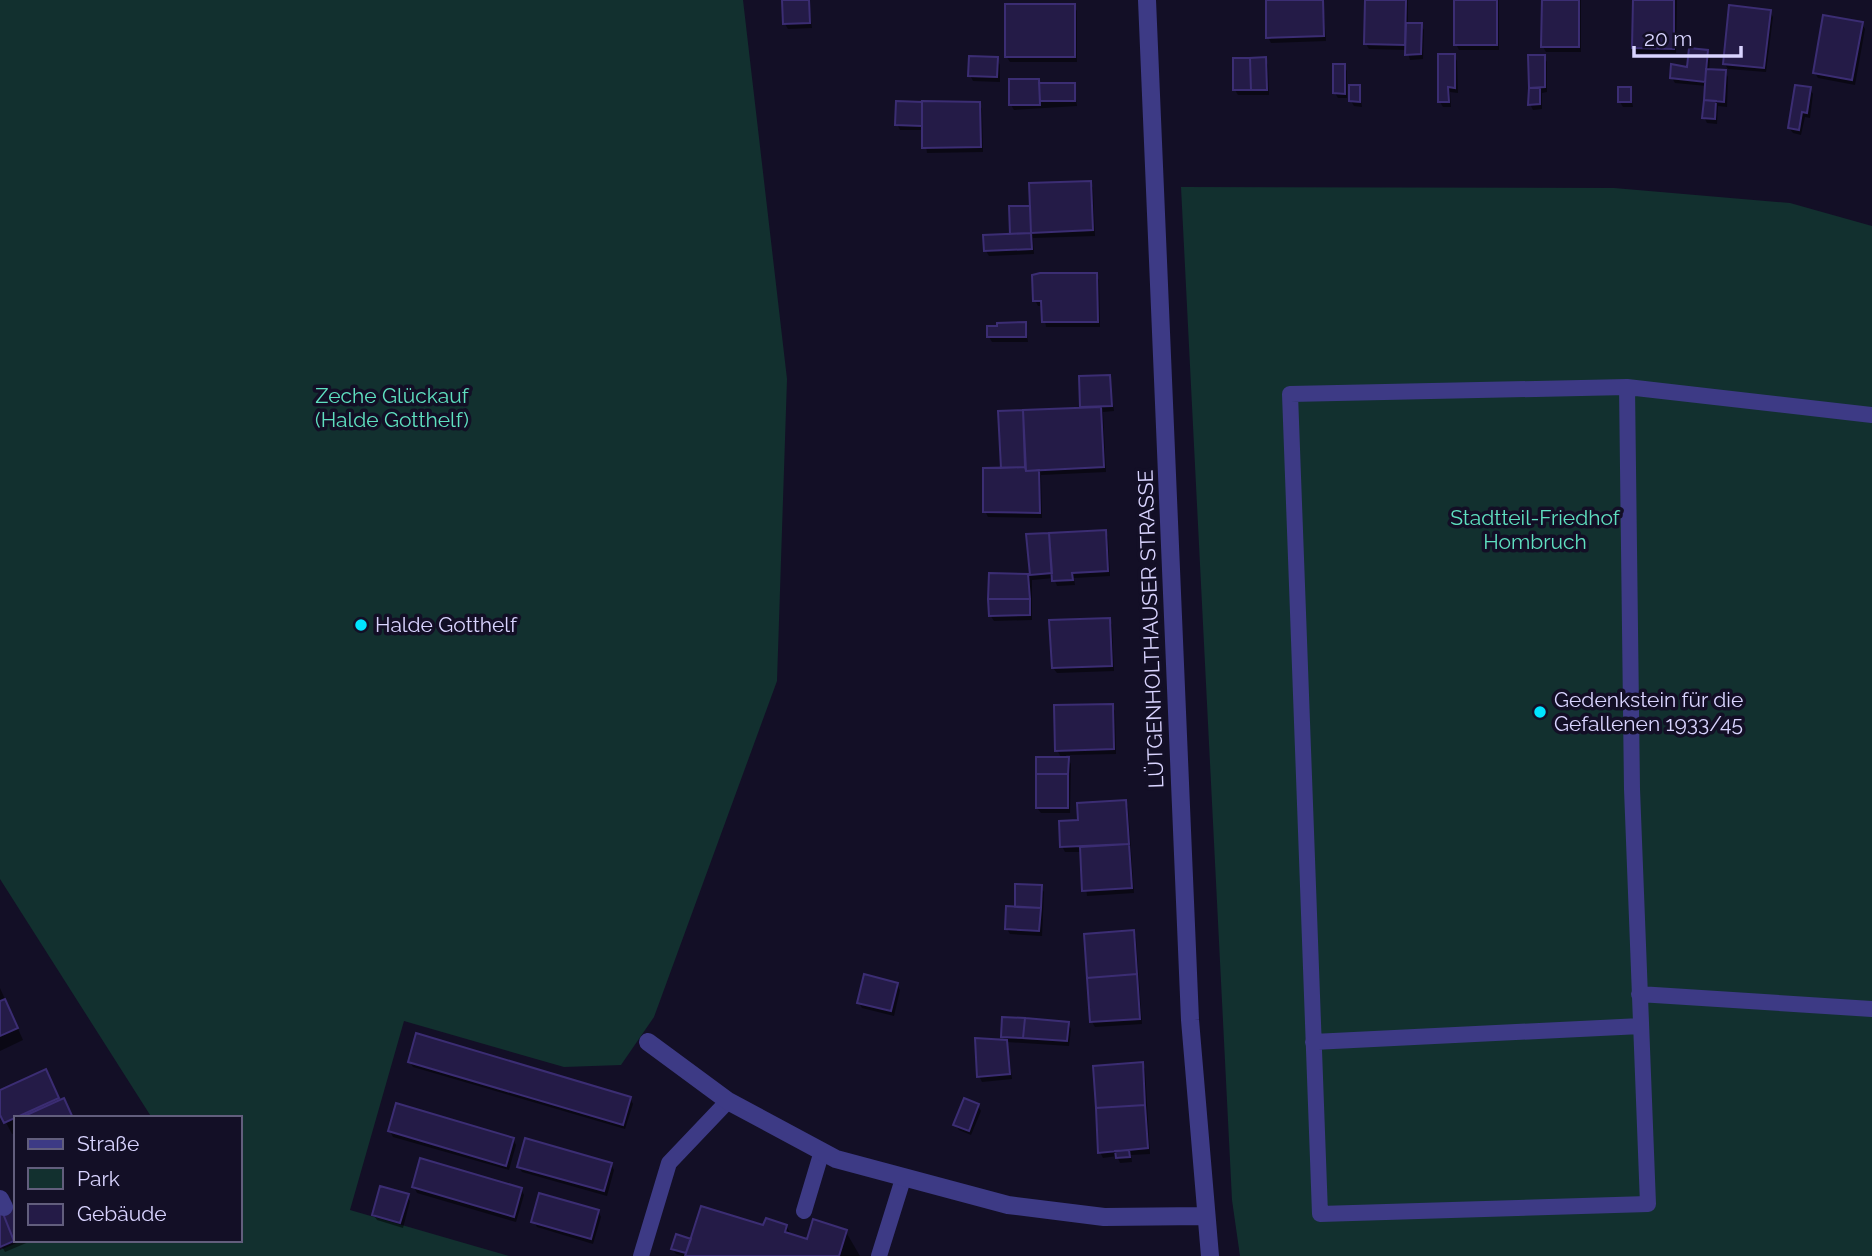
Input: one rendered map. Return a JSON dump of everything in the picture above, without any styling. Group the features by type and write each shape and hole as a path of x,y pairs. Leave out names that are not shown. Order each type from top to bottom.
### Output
{"street":[{"name":"LÜTGENHOLTHAUSER STRASSE","path":"1147,0 1189,1006 1210,1256"},
{"path":"648,1042 728,1101 836,1159 903,1179 1009,1205 1104,1217 1205,1216"}],"lane":[{"path":"1627,387 1630,704 1648,1205 1320,1214 1290,394 1627,387 1872,415"},
{"path":"1639,994 1872,1009"},
{"path":"1313,1042 1641,1026"},
{"path":"641,1256 669,1163 728,1101"},
{"path":"804,1211 822,1151"},
{"path":"880,1256 903,1179"}],"green space":[{"name":"Zeche Glückauf (Halde Gotthelf)","path":"0,0 743,0 787,379 777,681 654,1017 621,1065 564,1067 404,1021 350,1210 509,1256 0,1256 0,1250 19,1242 242,1242 242,1116 151,1116 0,879"},
{"name":"Stadtteil-Friedhof Hombruch","path":"1181,187 1614,188 1790,203 1872,226 1872,1256 1240,1256 1232,1200"}],"building":[{"path":"782,0 809,0 810,23 783,24"},
{"path":"1266,0 1323,0 1324,36 1266,38"},
{"path":"1365,0 1406,0 1405,45 1364,44"},
{"path":"1454,0 1497,0 1497,45 1454,45"},
{"path":"1542,0 1579,0 1579,47 1541,47"},
{"path":"1633,0 1674,0 1674,49 1632,48"},
{"path":"1005,4 1075,4 1075,57 1005,57"},
{"path":"1729,5 1771,10 1764,68 1723,64"},
{"path":"1823,15 1863,22 1852,80 1813,73"},
{"path":"1406,23 1422,23 1421,54 1405,55"},
{"path":"1689,48 1708,50 1705,82 1670,78 1671,64 1687,67"},
{"path":"1438,54 1455,54 1455,88 1448,87 1449,102 1438,102"},
{"path":"1528,55 1545,55 1545,87 1529,88"},
{"path":"969,56 998,57 997,77 968,76"},
{"path":"1266,57 1267,90 1251,90 1250,58"},
{"path":"1233,58 1250,58 1251,90 1233,90"},
{"path":"1333,64 1345,64 1345,94 1333,93"},
{"path":"1706,69 1726,70 1724,102 1704,100"},
{"path":"1009,79 1039,79 1040,105 1009,105"},
{"path":"1039,83 1075,83 1075,101 1040,101"},
{"path":"1349,85 1360,85 1360,102 1349,101"},
{"path":"1795,85 1811,87 1807,113 1802,112 1799,130 1788,128"},
{"path":"1618,87 1631,87 1631,102 1618,102"},
{"path":"1529,88 1540,88 1540,104 1528,105"},
{"path":"1704,100 1716,101 1715,119 1702,118"},
{"path":"896,101 922,102 922,126 895,125"},
{"path":"922,101 980,102 981,147 922,148"},
{"path":"1091,181 1093,230 1031,233 1029,183"},
{"path":"1009,206 1030,206 1031,233 1010,234"},
{"path":"1031,233 1032,249 984,251 983,235"},
{"path":"1097,273 1098,322 1042,322 1041,301 1033,301 1032,275"},
{"path":"1026,322 1026,337 987,337 987,326"},
{"path":"1110,375 1112,406 1080,407 1079,376"},
{"path":"1101,407 1104,467 1026,471 1023,410"},
{"path":"1023,410 1025,467 1001,468 998,411"},
{"path":"1025,467 1026,471 1039,470 1040,513 983,512 983,468"},
{"path":"1106,530 1108,571 1072,573 1073,580 1052,581 1049,533"},
{"path":"1049,533 1052,573 1030,575 1026,534"},
{"path":"989,573 1028,574 1030,599 988,599"},
{"path":"988,599 1030,599 1030,615 989,616"},
{"path":"1110,618 1112,666 1052,668 1049,620"},
{"path":"1113,704 1114,749 1055,751 1054,705"},
{"path":"1036,757 1069,757 1068,774 1036,774"},
{"path":"1036,774 1068,774 1068,808 1036,808"},
{"path":"1126,800 1129,844 1060,847 1059,821 1078,820 1077,803"},
{"path":"1129,844 1132,888 1082,891 1080,847"},
{"path":"1015,884 1042,885 1041,908 1015,907"},
{"path":"1006,906 1041,908 1039,931 1005,929"},
{"path":"1134,930 1137,974 1087,978 1084,934"},
{"path":"864,974 898,983 891,1011 857,1003"},
{"path":"1137,974 1140,1019 1090,1022 1087,978"},
{"path":"5,999 18,1028 0,1036 0,1001"},
{"path":"1002,1017 1025,1018 1023,1038 1001,1037"},
{"path":"1025,1018 1069,1022 1067,1041 1023,1038"},
{"path":"416,1033 631,1097 623,1125 408,1062"},
{"path":"975,1038 1007,1040 1010,1074 977,1077"},
{"path":"1143,1062 1145,1105 1096,1108 1093,1066"},
{"path":"46,1069 59,1098 14,1116 4,1123 0,1115 0,1090"},
{"path":"64,1098 72,1116 24,1116"},
{"path":"964,1098 979,1104 969,1131 953,1125"},
{"path":"396,1103 514,1138 506,1166 388,1131"},
{"path":"1145,1105 1148,1148 1098,1153 1096,1108"},
{"path":"525,1138 612,1163 604,1191 517,1167"},
{"path":"1129,1150 1130,1157 1116,1158 1115,1151"},
{"path":"420,1158 522,1188 514,1217 412,1187"},
{"path":"380,1186 409,1194 400,1223 372,1215"},
{"path":"539,1193 599,1210 591,1239 531,1222"},
{"path":"14,1206 14,1241 2,1211"},
{"path":"701,1206 763,1225 766,1218 787,1225 785,1232 807,1239 813,1219 847,1230 839,1256 685,1256"},
{"path":"2,1211 14,1241 0,1247 0,1212"},
{"path":"676,1234 691,1239 686,1253 671,1249"}],"place":[{"name":"Halde Gotthelf","path":"361,625"},
{"name":"Gedenkstein für die Gefallenen 1933/45","path":"1540,712"}]}
